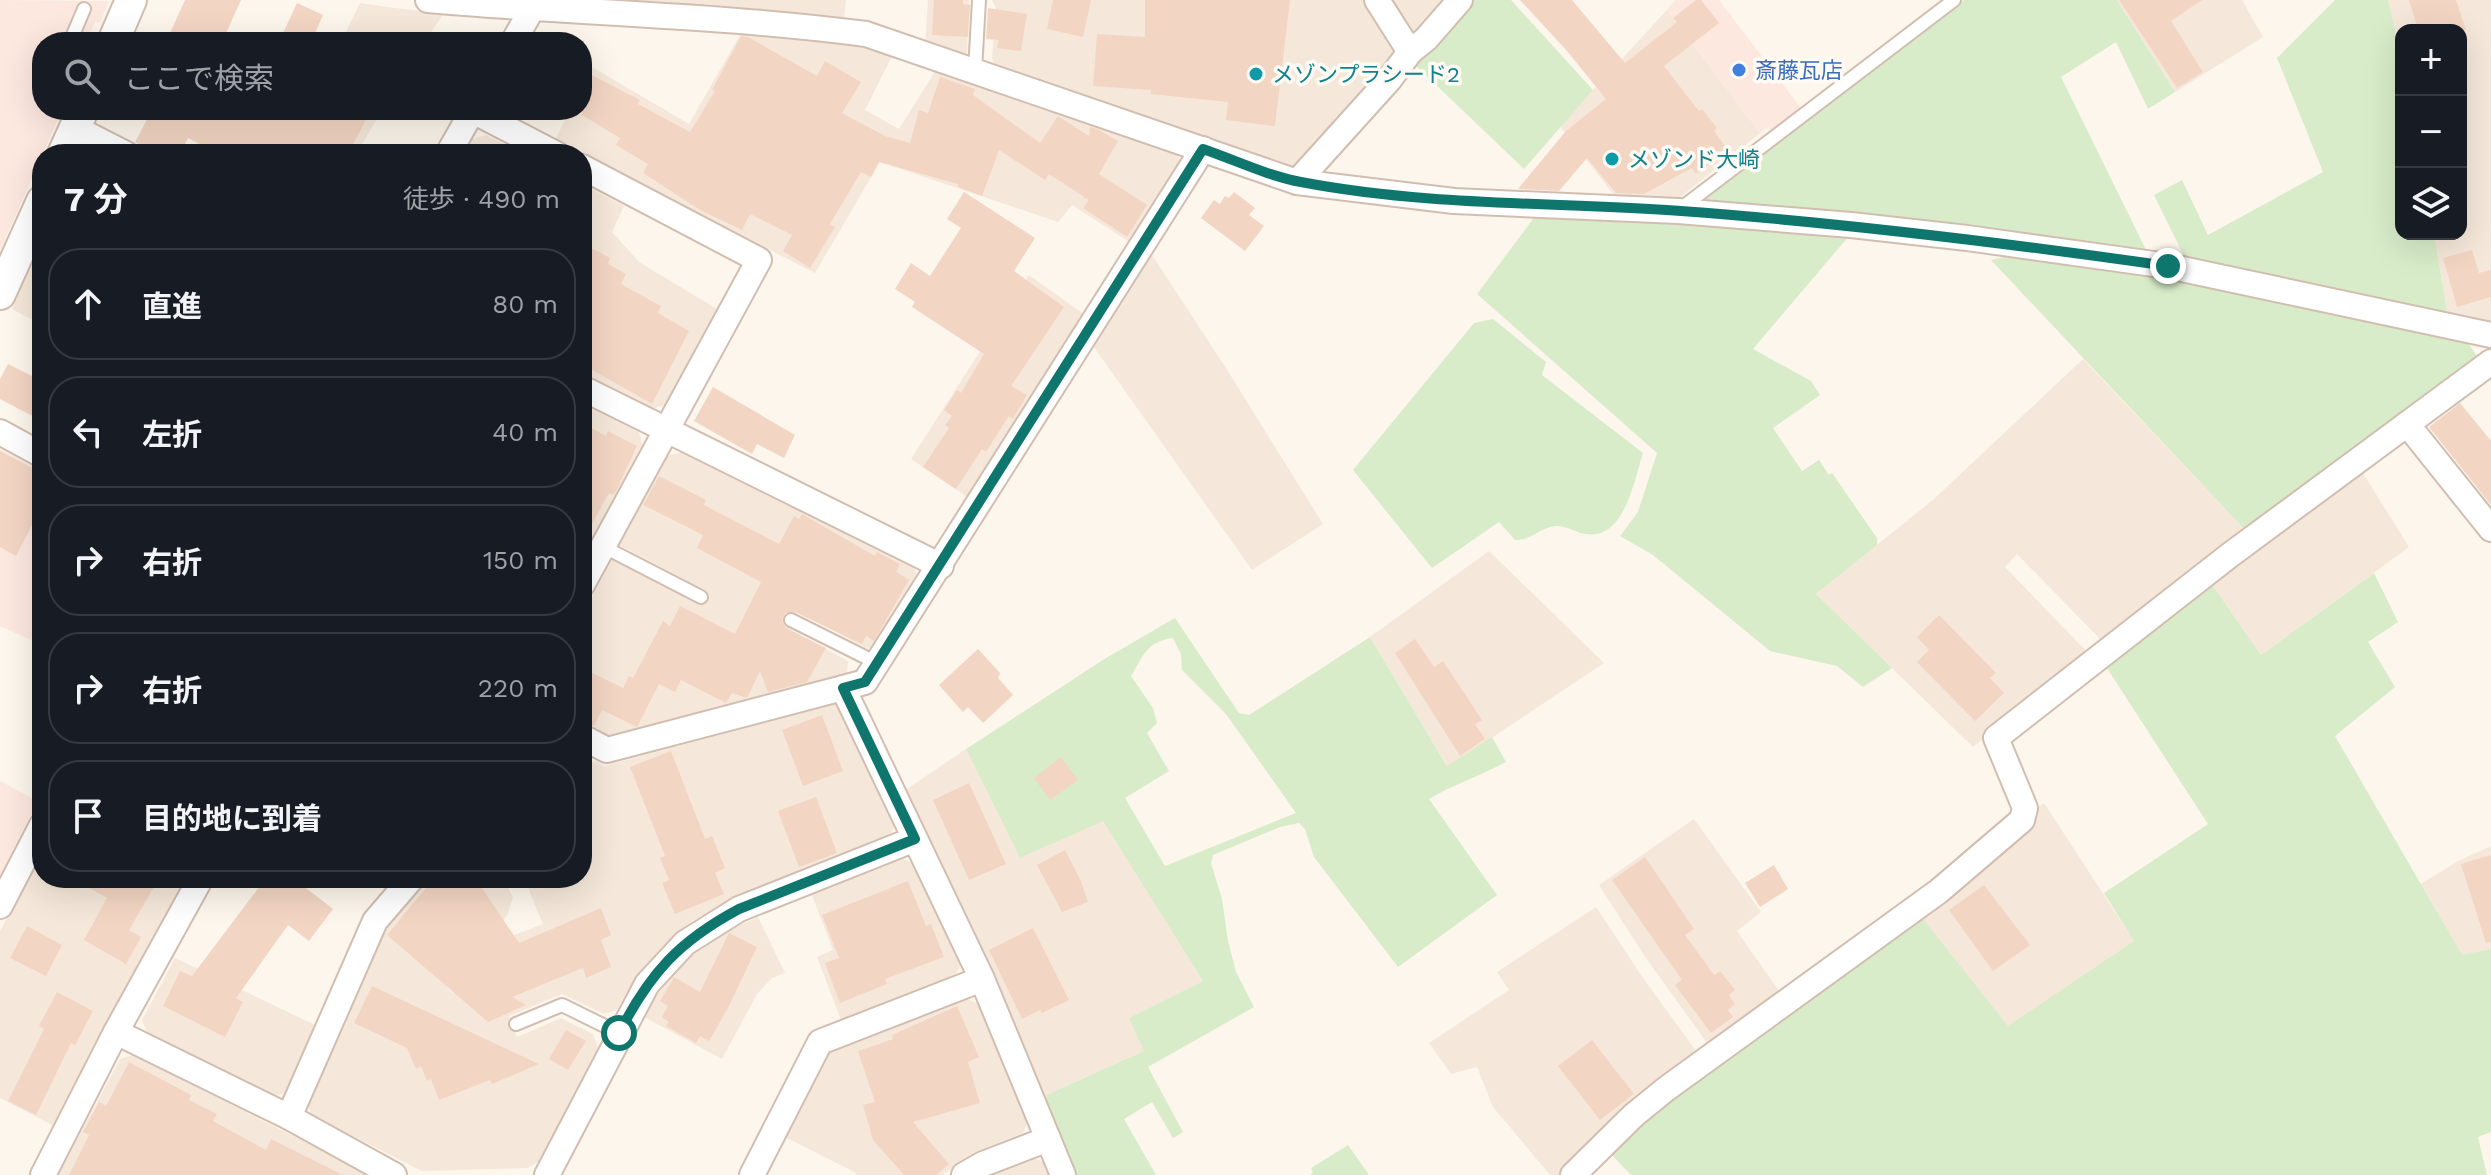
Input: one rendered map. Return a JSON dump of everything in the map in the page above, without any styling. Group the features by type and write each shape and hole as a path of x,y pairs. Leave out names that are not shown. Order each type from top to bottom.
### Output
{"street":[{"path":"117,32 131,0"},
{"path":"428,0 793,24 866,34 1297,182 1454,201 1678,211 1880,228 2168,266 2491,335"},
{"path":"1377,0 1410,52"},
{"path":"1297,182 1389,80 1410,52 1426,39 1460,0"},
{"path":"519,32 532,9"},
{"path":"454,144 467,120"},
{"path":"492,120 537,144"},
{"path":"74,131 103,144"},
{"path":"592,745 607,750 865,682 1203,149"},
{"path":"592,172 759,260 592,566"},
{"path":"0,294 32,223"},
{"path":"1573,1175 1634,1115 1666,1089 1939,891 2022,820 2025,808 1996,738 2230,555 2491,362"},
{"path":"592,393 941,566"},
{"path":"2407,424 2491,529"},
{"path":"0,432 32,450"},
{"path":"843,688 982,979 1063,1175"},
{"path":"547,1175 647,984 685,943 739,909 915,839"},
{"path":"0,906 32,844"},
{"path":"43,1175 116,1032 195,888"},
{"path":"289,1117 375,921 403,888"},
{"path":"752,1175 820,1042 982,979"},
{"path":"116,1032 289,1117 394,1175"},
{"path":"964,1175 983,1164 1048,1139"}],"lane":[{"path":"975,71 979,0"},
{"path":"1678,211 1954,0"},
{"path":"74,32 84,9"},
{"path":"602,546 701,597"},
{"path":"791,620 877,663"},
{"path":"516,1024 562,1005 619,1033"}],"shaded area":[{"path":"0,0 109,1 100,23 95,22 90,32 32,32 32,120 58,120 47,144 32,144 32,178 0,251"},
{"path":"548,0 846,0 844,21"},
{"path":"928,0 969,0 967,53 959,57 925,45"},
{"path":"992,0 1365,0 1396,47 1395,59 1295,169 997,69 992,58 996,8"},
{"path":"1387,0 1450,0 1419,36 1410,35"},
{"path":"1675,0 1719,0 1801,108 1771,131 1768,127 1760,133 1667,10"},
{"path":"2117,0 2242,0 2263,37 2175,92"},
{"path":"2388,0 2491,0 2491,324 2448,316 2435,240 2467,240 2467,24 2395,24 2395,30"},
{"path":"360,3 444,13 431,32 346,32"},
{"path":"1667,10 1760,133 1674,202 1617,199 1560,126"},
{"path":"741,33 825,39 893,54 865,110 899,129 936,70 1178,152 1181,166 1131,243 1072,205 1058,222 880,162 815,273 592,159 592,144 563,144 555,140 565,120 592,120 592,67 689,124"},
{"path":"301,120 376,120 362,144 340,144 299,123"},
{"path":"486,135 504,144 469,144 472,139"},
{"path":"592,189 624,206 612,232 639,262 717,309 665,405 652,409 592,378"},
{"path":"1150,252 1323,524 1252,570 1091,343"},
{"path":"32,261 32,320 12,309"},
{"path":"1029,275 1085,315 970,499 911,459"},
{"path":"2083,359 2247,532 2103,642 2017,554 2005,567 2088,653 1973,747 1816,594 1934,499"},
{"path":"592,407 639,432 642,445 592,540"},
{"path":"0,449 32,466 32,640 0,626"},
{"path":"682,452 915,569 918,582 879,645 866,648 796,611 788,628 848,661 847,674 608,737 592,728 592,598 612,559 701,605 708,592 619,545 669,455"},
{"path":"2361,470 2409,547 2261,655 2211,583"},
{"path":"1489,551 1604,663 1448,767 1370,637"},
{"path":"840,703 895,822 891,835 747,892 692,921 651,959 617,1010 604,1014 562,994 509,1016 517,1037 561,1018 593,1034 598,1047 540,1161 527,1168 422,1171 311,1115 307,1102 386,924 417,888 508,888 513,897 507,916 447,988 453,993 494,943 543,924 528,888 592,888 592,763 604,766"},
{"path":"966,749 1020,858 1103,820 1203,981 1130,1018 1144,1051 1042,1097 1013,1022 904,791"},
{"path":"0,781 32,798 32,813 0,875"},
{"path":"2044,803 2134,941 2008,1027 1920,915 2038,816 2036,809"},
{"path":"1694,819 1761,912 1737,931 1782,995 1710,1047 1646,958 1599,885"},
{"path":"2491,846 2491,949 2462,956 2421,884 2458,861"},
{"path":"902,858 914,864 961,964 955,975 841,1020 817,957 833,950 812,895"},
{"path":"32,872 32,888 182,888 54,1126 0,1098 0,931"},
{"path":"1596,907 1699,1055 1564,1175 1550,1175 1493,1107 1477,1067 1451,1074 1429,1043 1509,990 1497,972"},
{"path":"758,917 785,973 772,978 757,994 722,1059 644,1017 651,1002 686,960 727,931"},
{"path":"175,958 317,1026 288,1092 275,1096 147,1032 142,1020"},
{"path":"967,999 980,1004 1028,1121 1023,1133 977,1151 942,1175 855,1175 785,1137 829,1053"},
{"path":"132,1055 371,1175 58,1175 120,1059"},
{"path":"1033,1158 1045,1162 1050,1175 992,1175"}],"green space":[{"path":"1468,0 1511,0 1593,90 1524,169 1412,62"},
{"path":"1964,0 2117,0 2175,92 2148,109 2116,42 2061,77 2148,254 1707,203 1706,199"},
{"path":"2335,0 2388,0 2395,30 2395,240 2435,240 2448,316 2186,260 2154,195 2182,180 2208,235 2323,172 2277,58"},
{"path":"1536,215 1849,236 1753,349 1811,381 1820,395 1773,428 1802,471 1819,460 1829,475 1832,473 1877,538 1877,545 1816,594 1892,668 1863,687 1837,666 1770,651 1653,555 1620,536 1638,512 1657,453 1477,294"},
{"path":"2013,255 2147,274 2467,341 2476,355 2476,363 2247,532 1991,260"},
{"path":"1493,319 1546,362 1542,375 1643,453 1626,506 1610,528 1586,534 1556,526 1515,540 1499,522 1432,568 1353,470 1474,323"},
{"path":"2374,573 2398,622 2368,642 2395,687 2335,736 2462,955 2491,949 2491,1132 2478,1137 2487,1175 1631,1175 1608,1151 1642,1118 1920,915 2008,1026 2134,941 2104,893 2208,824 2103,662 2211,583 2261,655"},
{"path":"1175,618 1239,713 1249,715 1370,637 1447,766 1492,737 1506,762 1429,799 1497,895 1398,967 1314,857 1305,829 1299,823 1280,827 1213,855 1211,863 1222,899 1236,972 1254,1007 1148,1067 1183,1132 1173,1138 1152,1102 1124,1119 1156,1175 1075,1175 1042,1097 1144,1051 1129,1018 1203,981 1103,821 1020,858 966,749 1106,658","holes":["1173,638 1181,654 1182,670 1226,714 1296,813 1165,866 1125,798 1169,771 1147,733 1157,723 1153,708 1131,676 1147,651 1157,643"]},
{"path":"1348,1145 1369,1175 1310,1175 1313,1172 1311,1168"}],"building":[{"path":"185,0 241,0 227,32 171,32"},
{"path":"934,0 963,0 963,4 970,5 968,37 932,35"},
{"path":"1053,0 1091,0 1083,37 1047,29"},
{"path":"1145,0 1290,0 1275,126 1226,120 1228,102 1151,94 1151,90 1093,86 1097,34 1145,37"},
{"path":"1520,0 1572,0 1625,63 1677,22 1673,18 1696,0 1701,0 1719,23 1664,66 1699,111 1702,109 1717,128 1714,131 1728,150 1696,174 1692,168 1644,194 1616,193 1587,158 1559,191 1518,189 1566,131 1606,99"},
{"path":"2119,0 2202,0 2171,21 2203,72 2177,88"},
{"path":"2409,0 2456,0 2464,24 2416,24"},
{"path":"297,3 323,15 315,32 284,32"},
{"path":"988,8 1027,14 1021,51 997,48 999,40 986,39"},
{"path":"741,36 748,37 817,76 825,61 861,82 842,113 885,136 910,143 919,110 928,113 940,77 975,89 973,95 1040,143 1058,116 1089,136 1090,127 1118,141 1099,174 1147,205 1127,237 1083,208 1089,200 1084,200 1084,197 1049,174 1045,180 999,150 982,196 958,187 958,184 879,162 871,177 861,172 830,224 835,227 810,268 783,251 792,235 750,214 742,230 700,210 643,173 648,164 616,145 620,138 590,120 592,75 640,100 638,104 690,132 715,91 712,90"},
{"path":"147,120 366,120 353,144 199,144 188,138 185,144 135,142"},
{"path":"964,192 1035,238 1014,271 1064,307 1011,386 1027,395 1013,419 1009,416 986,452 982,449 956,489 923,467 949,428 945,425 952,416 944,410 957,390 961,393 984,354 912,307 915,302 895,289 911,263 930,276 961,228 947,219"},
{"path":"1234,192 1255,208 1249,215 1264,226 1245,251 1201,218 1214,200 1220,204 1225,196 1229,198"},
{"path":"592,248 610,258 608,264 626,274 621,284 661,306 658,313 689,331 652,404 592,370"},
{"path":"2472,250 2479,273 2491,270 2491,297 2457,307 2443,258"},
{"path":"8,364 32,376 32,416 0,399 0,379"},
{"path":"713,387 795,435 784,458 757,444 752,454 694,421"},
{"path":"2460,403 2491,441 2491,505 2429,427"},
{"path":"592,428 606,436 608,431 637,446 616,491 613,495 609,493 592,524"},
{"path":"0,451 32,468 32,525 16,556 0,547"},
{"path":"659,476 706,500 704,505 779,544 794,516 799,519 802,514 875,556 877,552 900,564 896,572 909,580 874,641 866,636 862,644 795,612 785,613 782,621 786,628 826,648 807,682 768,692 760,671 747,698 732,693 726,703 681,680 675,692 659,684 637,727 602,710 594,726 592,673 623,688 629,676 633,678 663,621 670,626 680,606 735,634 761,582 697,548 703,535 643,505"},
{"path":"1939,615 1996,673 1990,678 2004,693 1975,721 1917,662 1929,650 1917,637"},
{"path":"1415,639 1434,667 1443,661 1482,720 1475,724 1485,739 1460,756 1395,653"},
{"path":"978,649 1000,673 998,678 1013,695 983,723 968,707 963,712 939,685"},
{"path":"822,715 843,771 803,786 782,730"},
{"path":"671,751 705,839 712,836 725,868 715,873 724,894 675,914 662,883 669,880 660,858 665,856 630,767"},
{"path":"1061,757 1078,780 1050,800 1034,778"},
{"path":"969,783 1006,864 969,880 933,800"},
{"path":"816,797 837,853 799,867 778,811"},
{"path":"1065,850 1088,902 1062,912 1037,865"},
{"path":"2491,855 2491,942 2486,943 2461,864"},
{"path":"1645,857 1694,929 1685,935 1714,975 1720,971 1735,990 1729,995 1735,1004 1728,1010 1733,1017 1711,1033 1675,985 1682,980 1612,880"},
{"path":"1774,865 1788,889 1760,907 1745,883"},
{"path":"908,881 926,926 931,924 944,957 885,979 887,984 840,1003 825,963 839,958 822,915"},
{"path":"1984,885 2030,945 1993,971 1949,910"},
{"path":"90,888 153,888 129,930 141,937 126,964 84,940 107,898"},
{"path":"258,888 306,888 333,909 309,941 288,925 236,998 243,1002 225,1037 163,1006 180,971 192,976"},
{"path":"426,888 482,888 519,943 601,908 611,935 601,940 611,967 586,978 583,968 512,997 526,1005 488,1022 387,935"},
{"path":"27,926 62,945 46,976 10,958"},
{"path":"1033,928 1069,1000 1022,1019 989,950"},
{"path":"729,933 757,947 709,1041 700,1036 696,1043 666,1026 669,1022 662,1017 668,1006 660,1001 674,977 700,992"},
{"path":"372,986 539,1064 492,1084 490,1080 439,1100 431,1079 427,1081 421,1066 416,1069 407,1048 354,1023"},
{"path":"57,992 93,1011 75,1045 71,1043 36,1115 8,1101 44,1029 39,1026"},
{"path":"957,1006 979,1057 968,1062 980,1103 913,1122 949,1164 936,1175 904,1175 873,1140 863,1105 875,1102 858,1051 893,1039 892,1035"},
{"path":"566,1030 586,1041 568,1070 549,1059"},
{"path":"1592,1040 1634,1094 1600,1120 1558,1066"},
{"path":"129,1062 191,1095 189,1100 217,1114 213,1121 266,1150 271,1139 343,1175 69,1175 89,1135 83,1132 99,1102 106,1106"}],"place":[{"name":"斎藤瓦店","path":"1739,70"},
{"name":"メゾンプラシード2","path":"1256,74"},
{"name":"メゾンド大崎","path":"1612,159"}],"route":[{"path":"619,1033 647,984 685,943 713,923 739,909 915,839 843,688 865,682 1203,149 1297,182 1356,190 1454,201 1678,211 1851,225 2168,266"}]}
